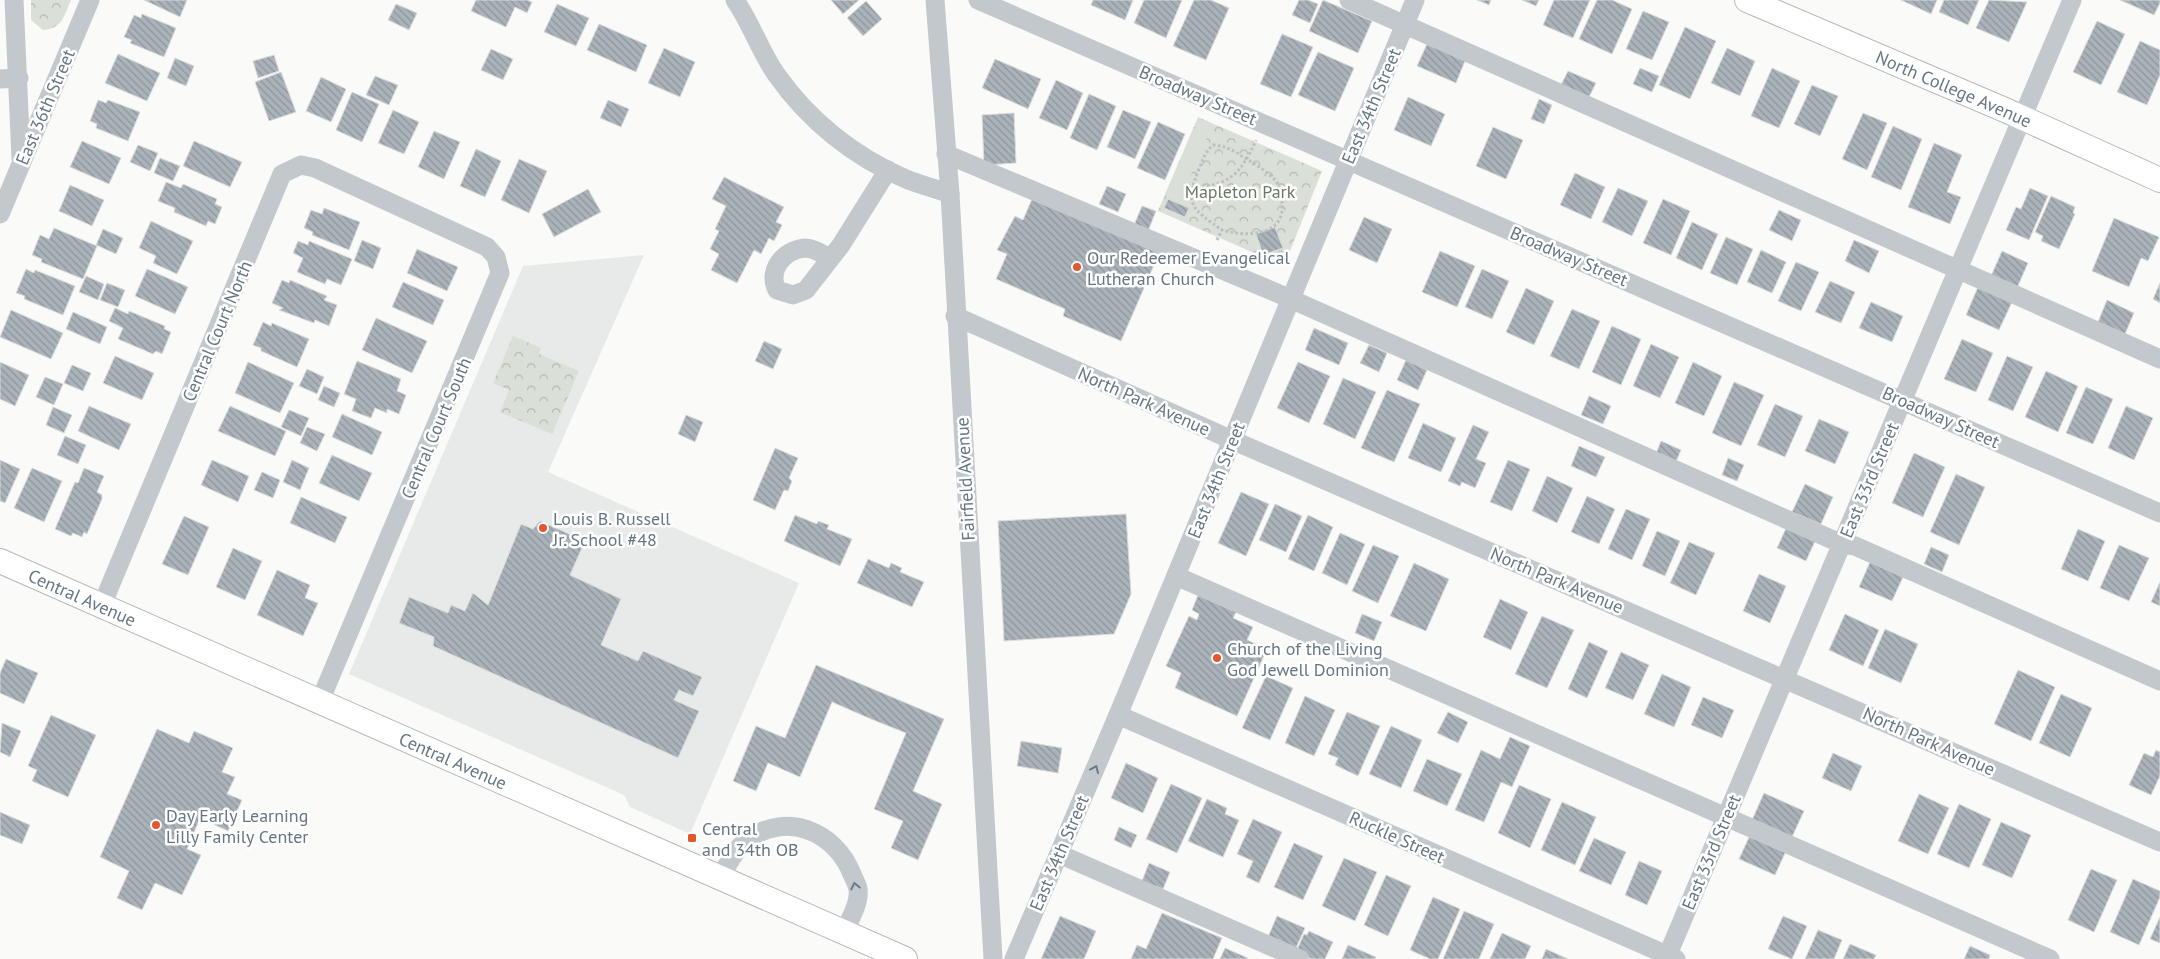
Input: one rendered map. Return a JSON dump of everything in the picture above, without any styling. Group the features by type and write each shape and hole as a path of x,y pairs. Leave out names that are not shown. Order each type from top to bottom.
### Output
{"main road":[{"name":"North College Avenue","path":"1747,0 2022,118 2160,180"},
{"name":"Central Avenue","path":"0,562 320,700 905,959"}],"street":[{"path":"14,0 19,78 21,165"},
{"name":"East 36th Street","path":"0,214 90,0"},
{"path":"735,0 776,74 806,110 841,142 888,170 950,194"},
{"name":"Fairfield Avenue","path":"935,0 950,194 955,316 993,959"},
{"name":"Broadway Street","path":"978,0 2160,513"},
{"path":"1349,0 2160,359"},
{"name":"East 34th Street","path":"1014,959 1118,715 1415,0"},
{"name":"East 33rd Street","path":"1670,958 1726,817 2072,0"},
{"path":"0,79 19,78"},
{"path":"946,154 1290,299 1842,544 1855,546 2160,681"},
{"name":"Central Court North","path":"102,606 282,174 294,167 306,165 398,206"},
{"path":"830,259 864,211 888,170"},
{"name":"Central Court South","path":"320,700 500,277 500,269 496,257 487,247 398,206"},
{"name":"North Park Avenue","path":"955,316 1232,440 2160,842"},
{"path":"1176,576 2050,959"},
{"name":"Ruckle Street","path":"1118,715 1670,958"},
{"path":"720,878 734,856 747,841 773,826 794,826 819,835 837,849 849,867 858,889 854,909 844,932"},
{"path":"1059,854 1300,959"}],"path":[{"path":"1192,186 1219,184 1233,177 1248,160 1256,140"},
{"path":"1213,145 1224,146 1248,160 1266,171 1277,182 1283,210 1279,222 1270,228 1251,235 1222,230 1205,218 1190,201 1192,186 1207,150 1213,145"},
{"path":"1217,240 1222,230"}],"shaded area":[{"name":"Louis B. Russell Jr. School #48","path":"644,255 548,472 799,583 690,834 630,807 624,795 349,674 523,266"}],"green space":[{"path":"31,0 71,0 62,21 54,27 43,30 31,20"},
{"name":"Mapleton Park","path":"1198,117 1322,171 1284,266 1158,211"},
{"path":"1195,127 1209,133 1179,202 1165,196"},
{"path":"513,336 541,348 539,354 579,371 552,434 500,412 509,390 493,383"}],"building":[{"path":"144,0 187,0 180,17"},
{"path":"476,0 527,0 532,2 527,13 515,7 506,27 471,11"},
{"path":"831,0 859,0 843,14"},
{"path":"1093,0 1133,0 1125,20 1091,5"},
{"path":"1144,0 1182,0 1166,38 1134,23"},
{"path":"1194,0 1211,0 1229,8 1206,60 1173,46"},
{"path":"1299,0 1308,0 1318,4 1310,23 1292,15"},
{"path":"1323,0 1372,21 1358,53 1309,31"},
{"path":"1477,0 1491,0 1489,5"},
{"path":"1522,0 1539,0 1536,6"},
{"path":"1554,0 1590,0 1573,38 1543,25"},
{"path":"1597,0 1612,0 1632,9 1612,54 1579,39"},
{"path":"1901,0 1937,0 1931,14"},
{"path":"1944,0 1979,0 1968,25 1939,12"},
{"path":"1989,0 2027,2 2009,42 1976,28"},
{"path":"2120,0 2160,0 2160,3 2154,15"},
{"path":"866,1 882,19 863,36 847,18"},
{"path":"396,4 417,13 409,30 388,20"},
{"path":"557,4 589,18 576,46 544,32"},
{"path":"1643,11 1669,22 1652,60 1626,49"},
{"path":"142,14 176,28 164,57 130,43 132,40 124,37 134,15 141,18"},
{"path":"2097,21 2125,34 2101,85 2073,72"},
{"path":"599,24 647,45 636,72 587,50"},
{"path":"1685,27 1716,41 1690,99 1659,85"},
{"path":"1282,34 1313,47 1291,97 1260,84"},
{"path":"2140,41 2160,50 2160,75 2147,105 2117,92"},
{"path":"1427,44 1465,61 1456,83 1417,66"},
{"path":"664,48 695,62 680,97 648,83"},
{"path":"1727,48 1755,61 1740,96 1711,83"},
{"path":"491,49 513,59 503,80 481,70"},
{"path":"1318,52 1354,68 1335,111 1298,95"},
{"path":"118,54 160,73 147,101 105,83"},
{"path":"274,55 279,71 258,78 253,61"},
{"path":"175,58 194,66 186,86 167,78"},
{"path":"995,59 1041,79 1028,109 982,88"},
{"path":"1640,68 1659,76 1652,92 1633,84"},
{"path":"1772,68 1800,81 1779,128 1751,116"},
{"path":"1568,71 1596,83 1588,99 1560,87"},
{"path":"281,72 296,112 269,121 255,82"},
{"path":"375,76 398,85 389,105 366,95"},
{"path":"321,77 346,89 331,122 306,111"},
{"path":"1056,80 1083,93 1067,130 1039,118"},
{"path":"1812,85 1838,96 1820,136 1794,124"},
{"path":"352,92 379,104 362,142 336,130"},
{"path":"1089,94 1116,106 1097,150 1070,138"},
{"path":"1408,97 1445,114 1431,146 1394,130"},
{"path":"1539,99 1552,105 1544,124 1531,119"},
{"path":"98,100 106,103 108,100 140,112 128,141 96,128 97,124 90,121"},
{"path":"608,100 629,109 621,127 600,118"},
{"path":"393,110 419,122 404,154 378,143"},
{"path":"1123,110 1151,122 1135,159 1107,147"},
{"path":"1014,113 1016,163 984,165 982,115"},
{"path":"1863,113 1887,123 1867,170 1842,159"},
{"path":"1158,122 1185,134 1165,180 1137,168"},
{"path":"1893,126 1922,139 1901,190 1871,177"},
{"path":"1493,127 1523,140 1506,179 1476,166"},
{"path":"434,131 460,142 444,179 418,167"},
{"path":"82,141 121,158 109,184 70,167"},
{"path":"194,141 242,162 230,187 183,166"},
{"path":"1934,143 1962,155 1947,192 1961,197 1950,224 1908,207"},
{"path":"138,145 158,153 150,171 130,162"},
{"path":"476,149 501,161 485,197 460,186"},
{"path":"160,158 180,166 173,181 154,173"},
{"path":"519,159 547,171 529,213 501,200"},
{"path":"1575,173 1605,187 1591,219 1560,205"},
{"path":"724,177 784,207 776,222 782,225 774,241 769,238 761,254 754,250 737,283 711,270 719,254 710,249 719,231 715,229 726,206 712,199"},
{"path":"166,182 181,188 183,184 217,199 215,204 222,207 215,224 208,221 206,226 174,212 175,208 158,201"},
{"path":"70,185 104,200 92,226 59,211"},
{"path":"1107,186 1126,194 1118,212 1099,204"},
{"path":"1618,188 1648,201 1632,236 1602,222"},
{"path":"2030,188 2048,196 2029,240 2006,230 2016,207 2021,209"},
{"path":"588,189 601,212 554,237 542,214"},
{"name":"Our Redeemer Evangelical Lutheran Church","path":"1034,194 1161,249 1121,341 1063,316 1065,309 996,279 1007,254 997,250 1015,216 1023,220"},
{"path":"2051,196 2075,207 2073,213 2075,214 2059,249 2041,241 2043,236 2035,232"},
{"path":"1168,199 1189,208 1185,217 1164,208"},
{"path":"1663,199 1690,211 1671,255 1643,243"},
{"path":"1142,206 1156,211 1148,231 1134,225"},
{"path":"324,208 360,222 349,250 312,235 313,232 304,228 311,210 322,214"},
{"path":"1779,210 1801,220 1792,241 1769,230"},
{"path":"1364,217 1392,229 1377,263 1349,250"},
{"path":"2114,218 2159,237 2148,261 2141,258 2129,287 2092,271"},
{"path":"151,221 193,241 177,274 153,263 156,256 139,248"},
{"path":"1692,222 1718,234 1702,270 1676,258"},
{"path":"1275,227 1283,248 1263,255 1256,234"},
{"path":"54,228 97,246 83,279 41,262 42,259 32,255 40,235 49,239"},
{"path":"103,229 123,238 116,254 96,245"},
{"path":"1726,237 1753,249 1737,285 1710,273"},
{"path":"362,240 381,248 373,269 354,261"},
{"path":"1854,240 1879,251 1869,273 1845,261"},
{"path":"298,241 308,245 309,241 352,259 341,285 327,279 325,284 297,272 303,258 293,253"},
{"path":"417,249 458,267 447,291 407,273"},
{"path":"1761,250 1786,262 1772,293 1747,282"},
{"path":"1440,251 1475,266 1457,307 1422,292"},
{"path":"2002,251 2028,263 2017,288 1991,276"},
{"path":"1796,262 1819,272 1801,311 1778,301"},
{"path":"26,269 34,273 35,270 75,286 63,315 24,299 25,296 16,293"},
{"path":"147,269 188,287 175,314 135,296"},
{"path":"1482,269 1509,281 1492,319 1465,307"},
{"path":"86,276 104,284 98,300 79,292"},
{"path":"282,280 289,283 290,280 327,296 324,300 337,305 329,326 315,320 314,323 279,310 283,308 272,303"},
{"path":"1830,281 1855,292 1841,323 1815,312"},
{"path":"403,282 444,300 433,325 392,307"},
{"path":"107,283 125,290 118,307 100,300"},
{"path":"2160,283 2160,303 2153,299"},
{"path":"1978,287 2012,302 1999,330 1966,315"},
{"path":"1526,288 1554,301 1534,345 1506,332"},
{"path":"2107,300 2134,313 2125,334 2098,322"},
{"path":"1871,302 1903,316 1892,342 1859,328"},
{"path":"115,308 128,314 129,311 165,326 164,329 171,332 162,354 156,351 153,354 118,339 123,328 109,321"},
{"path":"1572,309 1600,321 1579,369 1550,356"},
{"path":"11,310 63,333 51,359 0,337"},
{"path":"73,312 107,327 100,344 66,329"},
{"path":"376,318 427,341 412,373 362,350"},
{"path":"263,322 271,326 272,323 309,339 297,367 261,351 261,348 253,345"},
{"path":"1612,326 1641,339 1621,385 1592,372"},
{"path":"1314,328 1348,343 1339,365 1305,350"},
{"path":"1962,339 1993,353 1976,392 1944,379"},
{"path":"764,341 782,349 773,369 755,361"},
{"path":"1651,344 1679,357 1660,398 1633,386"},
{"path":"1369,345 1387,353 1379,372 1360,363"},
{"path":"115,356 154,373 142,400 103,383"},
{"path":"2007,356 2033,367 2013,411 1988,400"},
{"path":"1406,360 1427,370 1418,390 1397,380"},
{"path":"357,361 401,379 397,391 406,395 399,414 387,409 387,413 375,408 371,418 352,411 356,399 344,394"},
{"path":"0,362 29,375 15,406 0,399"},
{"path":"248,362 294,383 280,413 235,393"},
{"path":"1298,362 1330,376 1309,423 1277,408"},
{"path":"1693,362 1722,376 1704,416 1675,403"},
{"path":"72,365 91,373 83,391 64,383"},
{"path":"307,369 324,377 317,394 299,386"},
{"path":"2046,371 2078,386 2058,432 2025,417"},
{"path":"45,377 63,384 54,405 36,397"},
{"path":"1343,378 1376,392 1355,439 1323,424"},
{"path":"1734,382 1764,395 1741,446 1712,433"},
{"path":"324,386 340,393 334,407 318,400"},
{"path":"2086,387 2113,399 2093,444 2066,433"},
{"path":"1387,390 1420,404 1394,462 1361,448"},
{"path":"1589,396 1611,406 1603,424 1581,415"},
{"path":"1775,404 1803,416 1785,457 1757,445"},
{"path":"89,406 131,424 119,450 78,431"},
{"path":"230,406 286,431 275,456 218,431"},
{"path":"2126,406 2153,418 2134,460 2108,448"},
{"path":"53,407 72,415 64,433 46,425"},
{"path":"289,410 309,418 301,436 281,427"},
{"path":"342,414 382,432 372,455 332,437"},
{"path":"686,415 703,422 695,442 678,434"},
{"path":"1819,419 1849,432 1835,464 1805,451"},
{"path":"1423,423 1456,438 1441,472 1408,458"},
{"path":"1473,425 1489,432 1476,459 1486,463 1475,488 1462,482 1460,486 1448,481"},
{"path":"307,427 325,434 317,451 300,443"},
{"path":"65,436 86,445 78,464 57,455"},
{"path":"1661,441 1681,450 1675,464 1655,456"},
{"path":"1579,446 1605,457 1596,477 1571,466"},
{"path":"775,448 798,458 789,478 792,481 788,491 784,490 775,510 753,500"},
{"path":"1914,453 1945,467 1923,517 1892,503"},
{"path":"332,455 372,473 359,501 319,483"},
{"path":"1728,458 1744,465 1737,481 1722,475"},
{"path":"0,460 20,469 5,503 0,501"},
{"path":"212,460 249,476 238,502 201,485"},
{"path":"292,460 309,468 300,490 283,482"},
{"path":"1508,460 1530,469 1512,511 1490,502"},
{"path":"32,468 62,481 44,522 14,508"},
{"path":"84,468 104,476 97,492 102,495 102,499 87,534 84,532 82,537 73,533 71,536 55,529 75,482 78,483"},
{"path":"262,472 280,480 273,498 254,490"},
{"path":"1956,474 1985,487 1959,545 1930,532"},
{"path":"1547,476 1573,488 1557,523 1532,511"},
{"path":"1805,484 1833,497 1821,524 1792,512"},
{"path":"1241,492 1269,504 1246,556 1218,543"},
{"path":"1587,496 1615,509 1599,544 1571,532"},
{"path":"301,497 347,517 335,543 290,523"},
{"path":"1275,504 1302,516 1286,552 1259,540"},
{"path":"1626,509 1650,519 1632,560 1608,549"},
{"path":"1126,514 1131,594 1114,634 1004,641 998,521"},
{"path":"795,515 817,524 818,521 829,525 827,529 852,539 840,566 784,541"},
{"path":"1308,515 1333,527 1314,571 1288,559"},
{"path":"184,516 209,527 188,575 162,564"},
{"path":"540,521 585,541 570,575 621,599 601,645 638,661 643,651 702,677 693,696 679,690 674,700 699,711 678,758 433,646 434,637 399,623 409,597 448,613 451,605 465,611 473,593 488,605 521,524 533,529"},
{"path":"1787,526 1816,539 1806,561 1777,548"},
{"path":"2078,529 2105,541 2088,581 2061,569"},
{"path":"1657,531 1680,541 1665,576 1642,566"},
{"path":"1340,533 1365,544 1347,585 1322,573"},
{"path":"1689,542 1715,553 1696,595 1670,583"},
{"path":"1373,545 1399,556 1378,603 1352,591"},
{"path":"2119,545 2149,558 2129,601 2100,588"},
{"path":"1931,547 1949,555 1942,572 1924,564"},
{"path":"233,548 262,561 245,600 216,587"},
{"path":"868,559 889,568 891,563 902,568 900,572 924,582 912,607 857,583"},
{"path":"1870,562 1903,577 1892,601 1859,587"},
{"path":"1414,563 1449,579 1426,631 1390,616"},
{"path":"277,570 310,585 305,598 318,603 303,636 257,615"},
{"path":"1759,574 1786,586 1770,623 1743,611"},
{"path":"2160,582 2160,606 2151,602"},
{"name":"Church of the Living God Jewell Dominion","path":"1198,595 1236,612 1233,618 1253,627 1247,640 1267,649 1237,716 1175,688 1181,673 1166,666 1189,616 1197,620 1199,614 1192,610"},
{"path":"1500,599 1528,612 1511,650 1483,637"},
{"path":"1362,614 1382,622 1374,641 1355,633"},
{"path":"1845,614 1879,630 1863,666 1829,650"},
{"path":"1542,616 1574,630 1547,688 1515,674"},
{"path":"1885,629 1918,644 1901,683 1868,668"},
{"path":"1589,642 1608,651 1587,698 1568,689"},
{"path":"1621,652 1649,665 1633,700 1605,688"},
{"path":"6,659 38,673 24,704 0,693 0,673"},
{"path":"816,665 944,719 913,791 942,804 918,860 891,848 903,821 874,809 906,733 832,702 800,777 768,763 756,791 733,781 756,726 785,738"},
{"path":"2018,670 2055,687 2031,741 1994,724"},
{"path":"1662,674 1691,687 1674,727 1644,714"},
{"path":"1266,676 1293,688 1270,740 1242,728"},
{"path":"2061,694 2092,708 2070,757 2039,743"},
{"path":"1305,696 1335,710 1314,756 1285,743"},
{"path":"1703,697 1734,710 1722,738 1691,725"},
{"path":"1347,712 1380,726 1358,776 1335,765 1338,758 1328,754"},
{"path":"1448,712 1468,722 1458,743 1437,733"},
{"path":"51,715 96,735 68,797 32,781 37,770 28,766"},
{"path":"2,723 21,731 10,757 0,752"},
{"path":"1391,726 1422,740 1401,788 1369,774"},
{"name":"Day Early Learning Lilly Family Center","path":"157,729 189,743 194,731 233,748 222,772 235,777 227,794 242,800 228,831 200,818 187,849 201,855 182,895 155,883 142,910 117,898 129,871 100,857"},
{"path":"1510,737 1530,746 1512,787 1501,782 1484,822 1455,810 1481,750 1500,759"},
{"path":"1021,741 1062,748 1058,773 1017,766"},
{"path":"2156,750 2160,752 2160,776 2151,795 2129,785 2144,753 2153,757"},
{"path":"1833,753 1862,766 1851,791 1822,778"},
{"path":"1427,759 1462,774 1447,806 1413,791"},
{"path":"1126,763 1158,778 1143,813 1111,798"},
{"path":"1171,784 1202,798 1177,853 1146,839"},
{"path":"1519,785 1551,799 1530,848 1498,833"},
{"path":"1764,793 1804,811 1792,837 1752,820"},
{"path":"1919,794 1949,808 1928,854 1898,841"},
{"path":"1207,799 1227,808 1225,814 1239,820 1223,857 1188,841"},
{"path":"1562,802 1596,817 1575,865 1541,850"},
{"path":"1959,804 1991,819 1969,868 1937,854"},
{"path":"0,812 30,825 22,844 0,835"},
{"path":"1253,819 1282,832 1259,883 1246,877 1253,861 1237,854"},
{"path":"2001,822 2031,835 2012,878 1982,865"},
{"path":"1119,827 1137,835 1131,848 1114,840"},
{"path":"1750,835 1786,851 1775,875 1739,859"},
{"path":"1594,838 1626,852 1611,885 1579,871"},
{"path":"1294,843 1323,856 1303,900 1274,887"},
{"path":"1344,858 1377,872 1355,921 1322,906"},
{"path":"1639,861 1662,871 1647,905 1625,895"},
{"path":"1149,863 1170,872 1163,889 1142,881"},
{"path":"2091,869 2117,880 2094,932 2068,920"},
{"path":"1386,875 1411,886 1388,936 1364,925"},
{"path":"2133,879 2160,891 2160,897 2139,945 2110,932"},
{"path":"1433,897 1460,909 1438,959 1430,959 1410,950"},
{"path":"1464,911 1494,924 1479,959 1443,959"},
{"path":"1162,913 1222,938 1213,959 1131,959 1137,945 1146,949"},
{"path":"1060,916 1096,931 1084,959 1041,959"},
{"path":"1277,916 1305,928 1295,950 1268,937"},
{"path":"1783,916 1807,926 1792,959 1768,949"},
{"path":"2160,917 2160,943 2150,939"},
{"path":"1818,930 1842,940 1834,959 1805,959"},
{"path":"1309,931 1333,942 1325,959 1312,959 1296,952 1304,934 1307,935"},
{"path":"1502,933 1531,946 1525,959 1490,959"},
{"path":"1850,944 1876,955 1874,959 1843,959"},
{"path":"1348,945 1376,957 1375,959 1342,959"},
{"path":"1970,946 1990,955 1989,959 1964,959"},
{"path":"1225,948 1248,958 1220,959"},
{"path":"1546,949 1568,959 1542,959"}],"place":[{"name":"Our Redeemer Evangelical Lutheran Church","path":"1077,267"},
{"name":"Louis B. Russell Jr. School #48","path":"543,528"},
{"name":"Church of the Living God Jewell Dominion","path":"1217,658"},
{"name":"Day Early Learning Lilly Family Center","path":"156,825"},
{"name":"Central and 34th OB","path":"692,838"}]}
